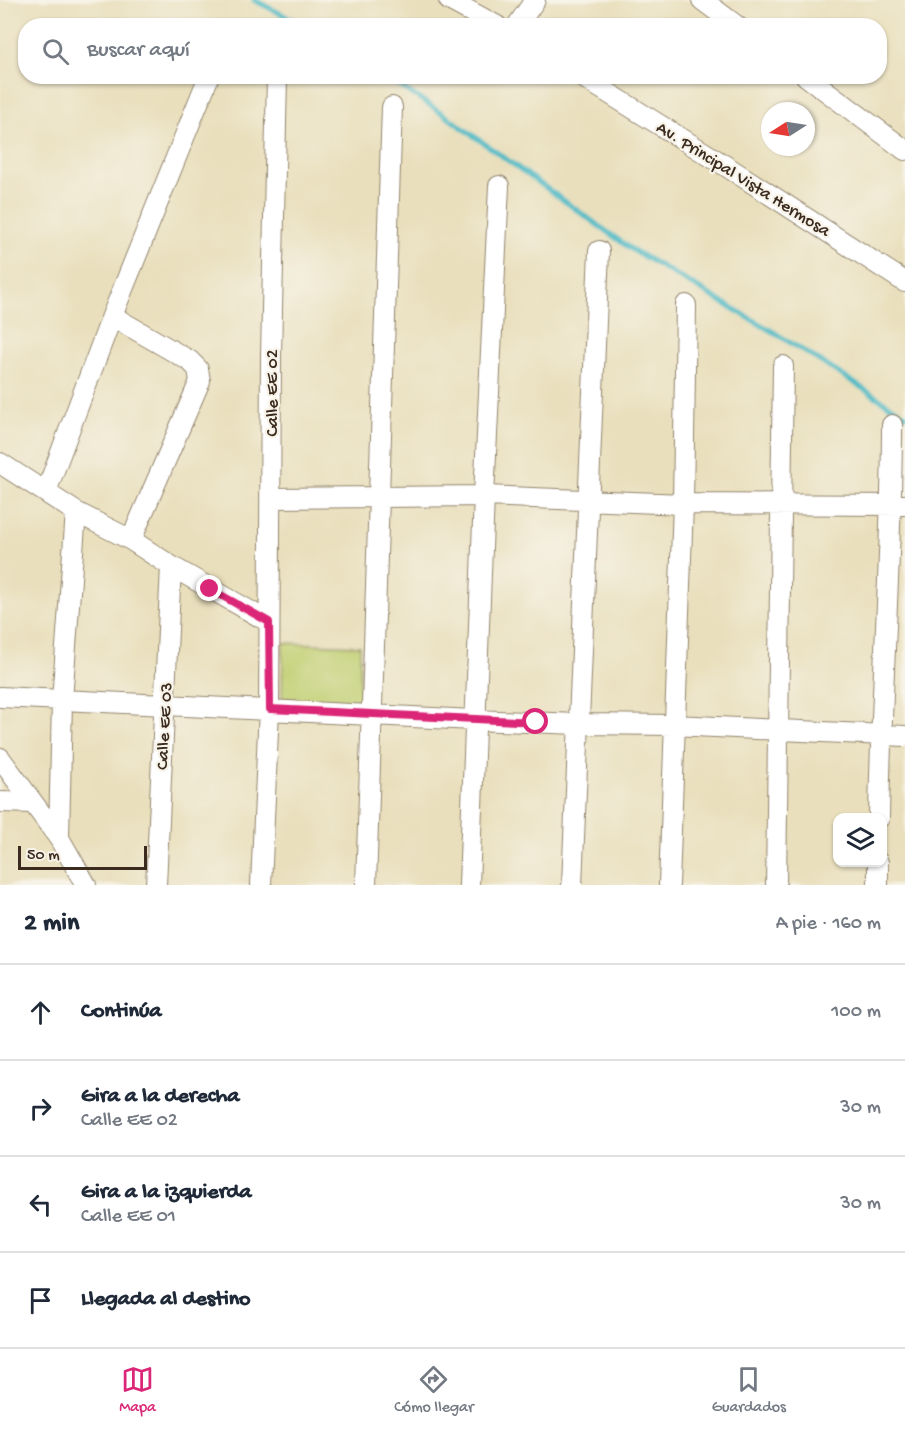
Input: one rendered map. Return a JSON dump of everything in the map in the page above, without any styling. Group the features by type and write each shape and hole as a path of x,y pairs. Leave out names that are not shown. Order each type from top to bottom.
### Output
{"street":[{"path":"449,0 482,18"},
{"path":"523,18 536,0"},
{"path":"702,0 726,18"},
{"path":"46,492 112,316 206,84"},
{"name":"Calle EE 02","path":"261,885 270,709 271,357 277,84"},
{"name":"Av. Principal Vista Hermosa","path":"594,84 905,282"},
{"path":"817,84 905,150"},
{"path":"366,885 392,107"},
{"path":"469,885 474,720 499,186"},
{"path":"572,885 599,252"},
{"path":"669,885 683,504 686,305"},
{"path":"112,316 190,361 198,369 200,381 131,540"},
{"path":"776,885 783,366"},
{"path":"879,813 880,735 898,504 892,425"},
{"path":"0,463 76,512 131,540 171,566 269,622"},
{"path":"272,498 484,496 683,504 898,504"},
{"path":"59,838 62,700 76,512"},
{"name":"Calle EE 03","path":"156,885 171,566"},
{"path":"0,697 474,720 674,725 905,736"},
{"path":"0,758 59,838 86,885"},
{"path":"0,802 33,803"},
{"path":"878,867 878,885"}],"green space":[{"path":"283,643 360,646 360,702 282,699"}],"waterway":[{"path":"254,0 289,18"},
{"path":"397,84 442,113 631,249 775,333 905,415"}],"route":[{"path":"210,589 269,622 270,709 536,722"}]}
